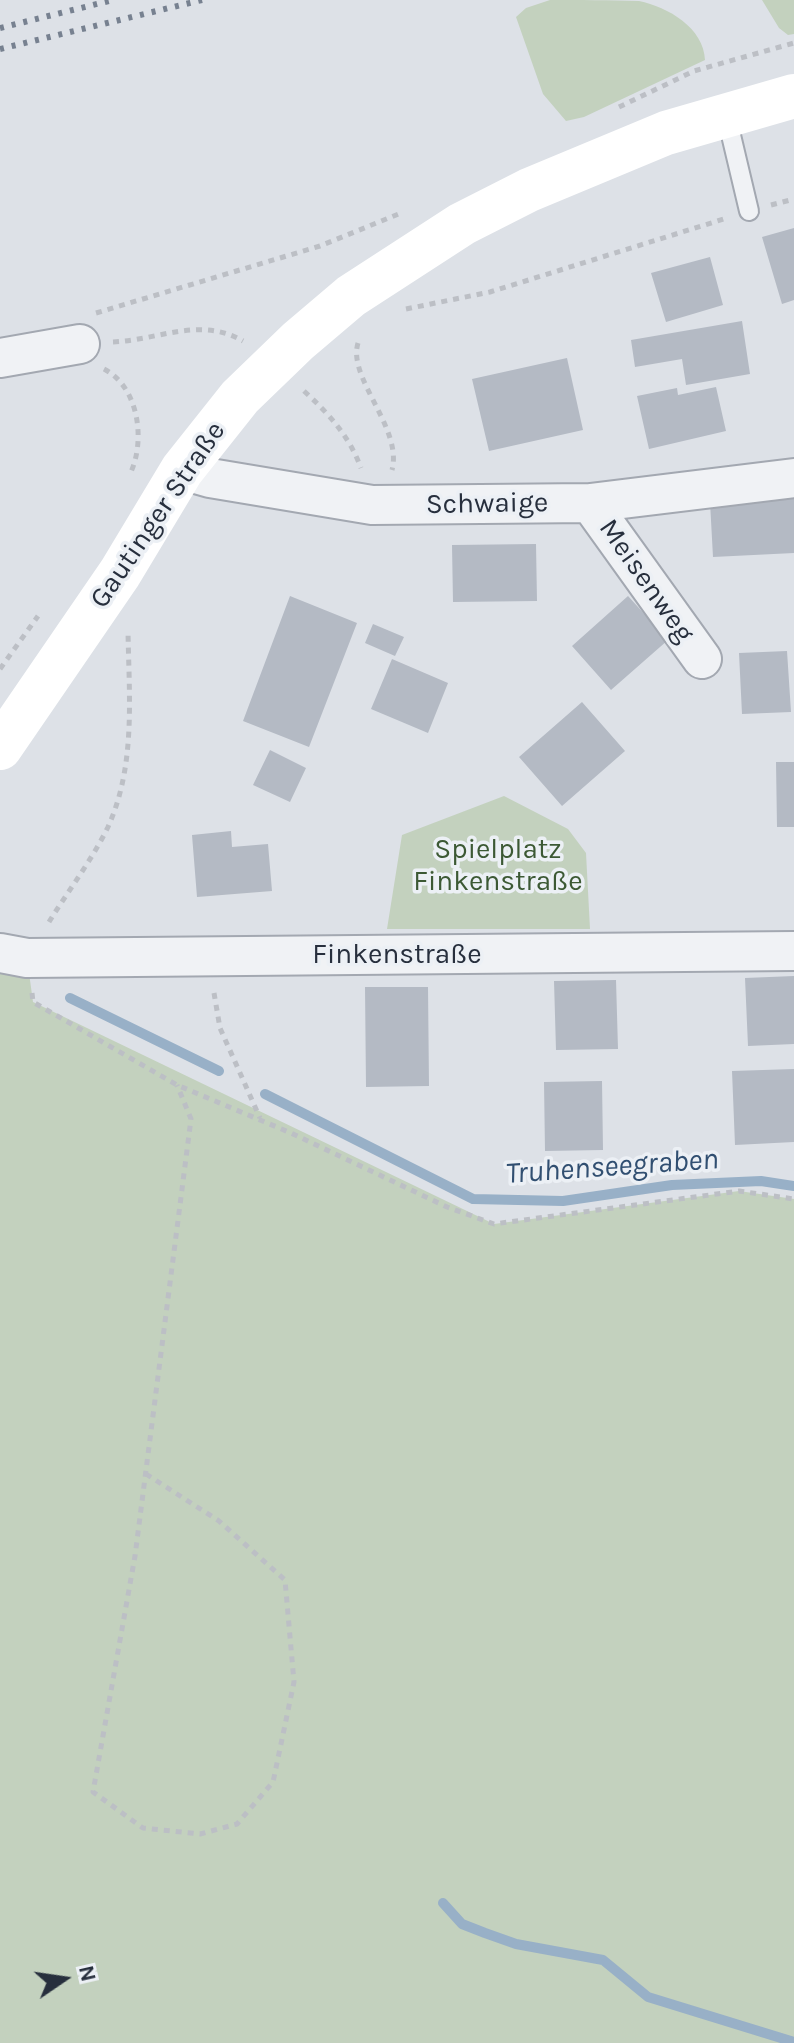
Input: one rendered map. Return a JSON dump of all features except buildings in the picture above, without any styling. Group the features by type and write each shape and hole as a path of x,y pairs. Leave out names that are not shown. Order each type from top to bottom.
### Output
{"main road":[{"name":"Gautinger Straße","path":"0,748 120,573 182,470 240,397 351,296 462,224 529,190 625,148 726,114 794,96"}],"street":[{"path":"0,358 80,344"},
{"name":"Schwaige","path":"182,470 210,478 373,497 590,503 794,478"},
{"name":"Meisenweg","path":"590,503 702,659"},
{"name":"Finkenstraße","path":"13,956 794,951"}],"lane":[{"path":"726,114 749,211"}],"path":[{"path":"607,113 694,71 794,43"},
{"path":"403,310 490,292 794,199"},
{"path":"126,482 136,460 138,432 130,394 116,376 90,362 80,344 83,322 98,312 320,246 414,206"},
{"path":"80,344 135,341 185,329 227,332 249,344"},
{"path":"304,391 333,418 352,445 373,497 389,482 394,463 387,428 360,372 356,350 361,336"},
{"path":"0,669 43,610"},
{"path":"127,617 130,734 121,790 107,828 13,956 33,1002 177,1085 261,1120 447,1207 494,1224 739,1191 794,1199"},
{"path":"207,956 220,1028 261,1120"},
{"path":"146,1474 219,1521 285,1580 294,1682 273,1782 237,1824 200,1834 143,1828 93,1792 135,1556 191,1119 177,1085"}],"green space":[{"path":"550,0 639,1 661,8 691,29 703,49 705,60 584,117 566,121 543,94 516,17 526,8"},
{"path":"762,0 794,0 794,34 788,35 779,28"},
{"name":"Spielplatz Finkenstraße","path":"504,796 568,829 586,853 590,929 387,929 402,835"},
{"path":"27,958 33,1002 494,1224 739,1191 794,1199 794,2043 0,2043 0,959"}],"waterway":[{"path":"70,998 219,1071"},
{"name":"Truhenseegraben","path":"265,1094 473,1199 563,1201 672,1185 761,1181 794,1186"},
{"path":"443,1903 462,1924 516,1944 603,1960 648,1997 794,2042"}],"railway":[{"path":"0,28 113,0"},
{"path":"0,49 202,0"}]}
